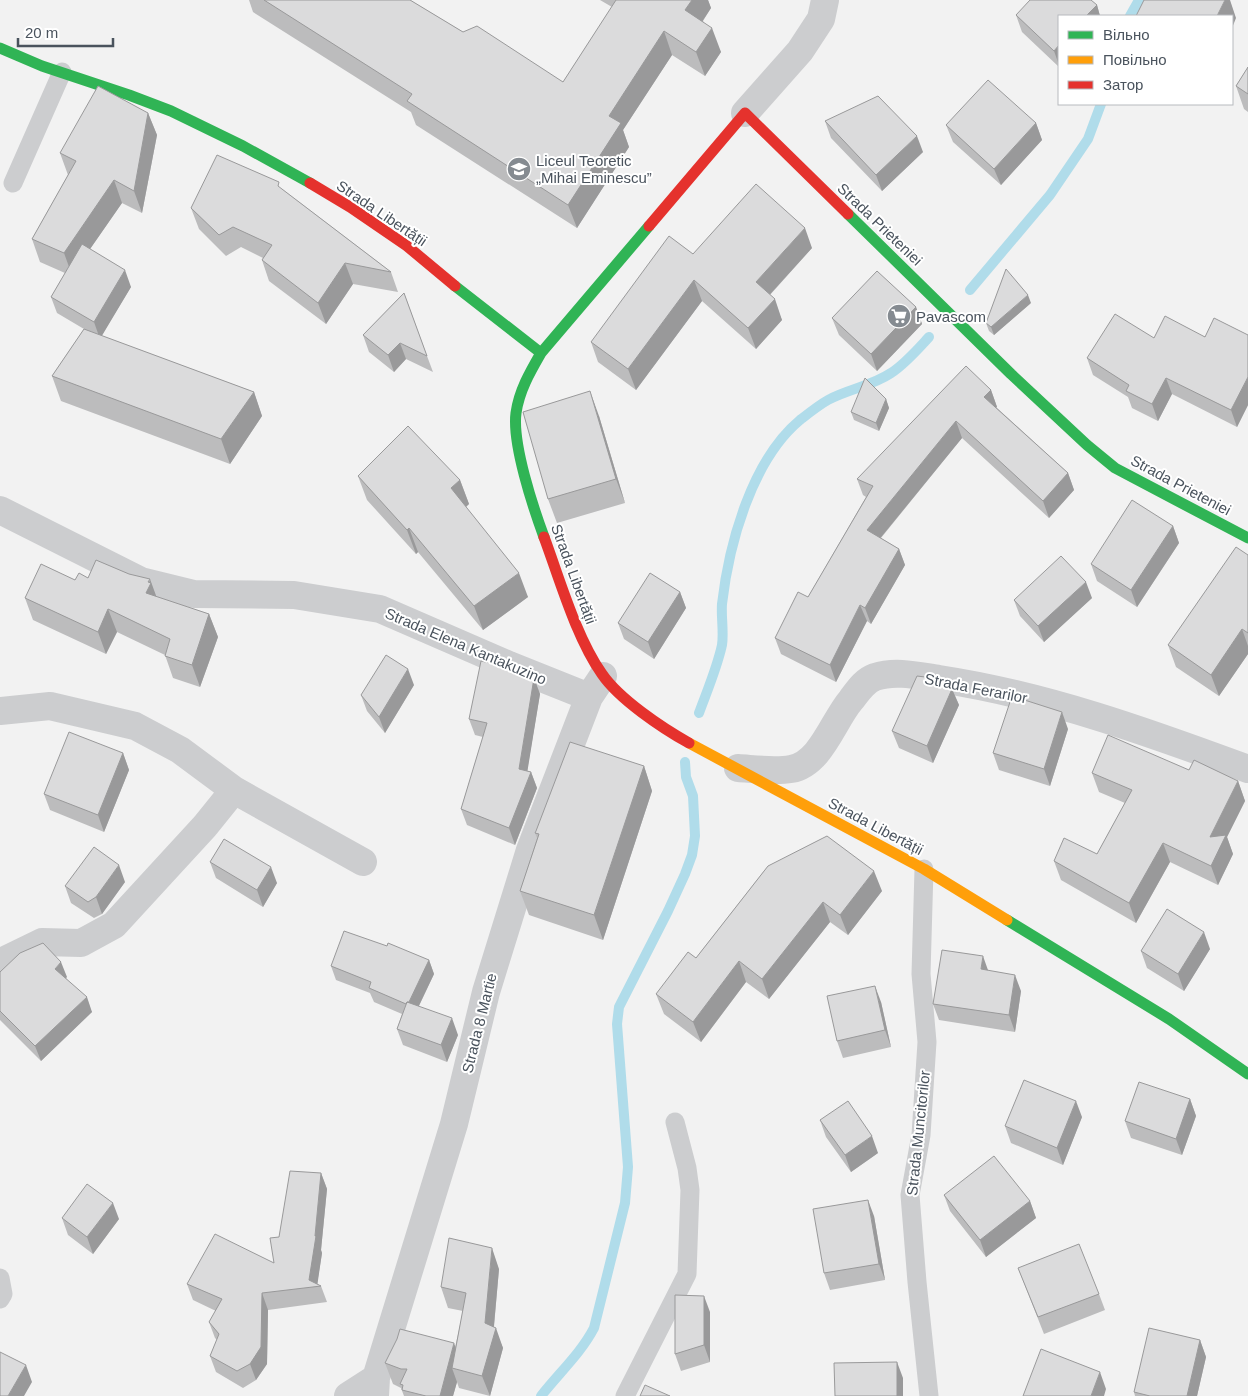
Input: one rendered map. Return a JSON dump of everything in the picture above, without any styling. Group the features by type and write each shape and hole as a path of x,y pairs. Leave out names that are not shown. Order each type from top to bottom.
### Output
{"main road":[{"name":"Strada Libertății","path":"0,48 42,66 171,111 243,146 350,206 407,246 478,305 541,353 528,375 520,395 515,431 525,476 541,529 586,649 596,686 623,697 665,728 924,869 1169,1019 1248,1074"},
{"path":"541,353 745,113"},
{"name":"Strada Prieteniei","path":"745,113 1011,374 1087,445 1115,468 1248,538"}],"street":[{"path":"745,113 800,51 821,19 825,0"},
{"name":"Strada Elena Kantakuzino","path":"0,510 141,580 194,594 294,595 380,609 509,665 596,686"},
{"name":"Strada Ferarilor","path":"738,768 791,769 805,764 820,749 841,712 863,684 875,677 894,673 980,686 1070,709 1166,739 1248,768"},
{"name":"Strada 8 Martie","path":"348,1396 376,1387 454,1124 486,992 527,859 596,686"},
{"path":"0,711 50,706 135,726 180,750 234,790 363,862"},
{"path":"0,966 6,959 42,942 81,943 114,925 205,826 234,790"}],"lane":[{"path":"13,183 62,72"},
{"name":"Strada Muncitorilor","path":"924,869 921,974 928,1042 921,1136 910,1195 916,1282 929,1396"},
{"path":"624,1396 687,1274 690,1190 687,1168 675,1122"},
{"path":"0,1278 3,1294 0,1299"}],"building":[{"path":"264,0 410,0 463,32 477,26 563,82 616,0 692,0 685,10 712,28 696,52 664,31 609,116 621,123 568,205 407,101 412,94"},
{"path":"1030,0 1091,0 1097,5 1087,15 1058,15 1058,46 1054,51 1016,15"},
{"path":"1144,0 1225,0 1218,15 1136,15"},
{"path":"1248,67 1248,94 1236,86"},
{"path":"988,80 1036,123 994,169 946,125"},
{"path":"98,86 148,113 134,191 114,180 64,253 32,239 76,161 60,153"},
{"path":"878,96 917,136 876,175 825,121"},
{"path":"217,155 279,182 278,186 391,272 345,263 318,303 262,260 272,245 233,227 219,235 191,208"},
{"path":"756,184 805,228 756,282 775,299 748,328 694,280 628,369 591,342 669,236 693,254"},
{"path":"82,244 125,270 94,322 51,297"},
{"path":"1006,269 1028,295 991,327 986,323"},
{"path":"877,271 916,307 871,354 832,318"},
{"path":"404,293 427,356 400,343 388,355 363,335"},
{"path":"1115,314 1154,338 1165,316 1205,337 1214,318 1248,335 1248,377 1231,410 1166,378 1152,404 1126,391 1129,385 1087,358"},
{"path":"84,329 254,392 221,439 52,376"},
{"path":"966,366 991,390 984,397 1068,473 1043,501 956,421 867,530 899,549 865,608 860,605 830,665 775,638 798,592 808,597 873,486 857,479"},
{"path":"865,378 886,399 876,423 851,412"},
{"path":"590,391 616,479 548,499 523,412"},
{"path":"408,426 460,480 451,488 519,573 474,606 409,528 407,530 358,476"},
{"path":"1132,500 1173,526 1131,590 1091,564"},
{"path":"1236,547 1248,555 1248,633 1242,629 1211,675 1168,645"},
{"path":"1061,556 1086,582 1038,626 1014,600"},
{"path":"96,560 129,574 150,579 148,582 151,583 146,593 209,614 192,665 165,656 170,639 108,609 98,632 25,598 41,564 75,580 79,573 88,578"},
{"path":"650,573 680,592 648,642 618,623"},
{"path":"386,655 408,669 379,717 361,695"},
{"path":"481,661 504,666 534,678 519,769 531,772 509,828 461,809 487,723 469,719"},
{"path":"917,676 925,677 952,689 927,746 892,731"},
{"path":"1012,696 1062,712 1044,769 993,753"},
{"path":"69,732 123,753 98,815 44,794"},
{"path":"1108,735 1189,770 1194,760 1238,781 1210,837 1226,835 1211,866 1163,843 1129,903 1054,861 1064,838 1097,854 1132,790 1092,773"},
{"path":"570,742 644,766 594,915 520,891 539,834 535,833"},
{"path":"827,836 874,871 840,915 823,902 762,979 739,961 693,1022 656,994 688,952 696,958 768,866"},
{"path":"224,839 271,867 257,890 210,862"},
{"path":"94,847 119,865 96,897 88,902 65,886"},
{"path":"1167,909 1204,932 1178,974 1141,951"},
{"path":"344,931 387,946 388,943 429,960 409,1002 406,1004 369,988 371,982 331,966"},
{"path":"43,943 61,962 55,969 87,997 35,1046 0,1011 0,972 20,953"},
{"path":"942,950 983,956 981,969 1015,975 1009,1015 933,1004"},
{"path":"875,986 885,1030 837,1041 827,996"},
{"path":"407,1002 452,1018 441,1045 397,1029"},
{"path":"1024,1080 1076,1101 1057,1148 1005,1126"},
{"path":"1139,1082 1190,1099 1176,1139 1125,1121"},
{"path":"848,1101 872,1136 845,1155 820,1120"},
{"path":"994,1156 1030,1201 980,1240 944,1195"},
{"path":"290,1171 321,1173 316,1236 309,1280 321,1286 262,1293 261,1347 250,1364 237,1371 210,1356 219,1334 209,1322 222,1299 187,1284 215,1234 274,1263 270,1238 279,1237"},
{"path":"87,1184 113,1203 87,1237 62,1218"},
{"path":"868,1200 879,1264 824,1273 813,1209"},
{"path":"449,1238 492,1248 485,1323 496,1328 482,1376 452,1368 466,1293 441,1287"},
{"path":"1079,1244 1099,1294 1038,1317 1018,1268"},
{"path":"675,1295 704,1296 704,1345 675,1354"},
{"path":"1149,1328 1200,1340 1187,1396 1150,1396 1134,1392"},
{"path":"400,1329 454,1343 440,1396 426,1396 402,1390 403,1385 400,1384 407,1369 401,1369 385,1363"},
{"path":"1041,1349 1100,1372 1091,1396 1023,1396"},
{"path":"0,1352 26,1365 8,1396 0,1396"},
{"path":"897,1362 897,1396 835,1396 834,1363"},
{"path":"645,1385 670,1396 640,1396"}],"waterway":[{"path":"1131,15 1139,0"},
{"path":"970,290 1050,195 1088,139 1101,105"},
{"path":"699,713 715,671 722,645 722,604 730,555 746,504 756,480 769,457 783,437 814,409 836,396 876,381 891,373 906,361 929,337"},
{"path":"541,1396 576,1354 594,1328 625,1203 628,1167 617,1024 619,1007 668,911 692,855 695,836 693,796 686,777 685,762"}],"traffic: fast":[{"path":"0,48 42,66 171,111 243,146 310,183"},
{"path":"848,214 1011,374 1087,445 1115,468 1248,538"},
{"path":"544,537 524,475 517,441 516,413 522,389 541,353 649,226"},
{"path":"455,286 541,353"},
{"path":"1007,920 1169,1019 1248,1074"}],"traffic: slow":[{"path":"689,743 924,869 1007,920"}],"traffic: jam":[{"path":"649,226 745,113 848,214"},
{"path":"310,183 350,207 407,246 455,286"},
{"path":"544,537 576,626 602,674 630,703 689,743"}],"place":[{"name":"Liceul Teoretic „Mihai Eminescu”","path":"519,169"},
{"name":"Pavascom","path":"899,316"}]}
